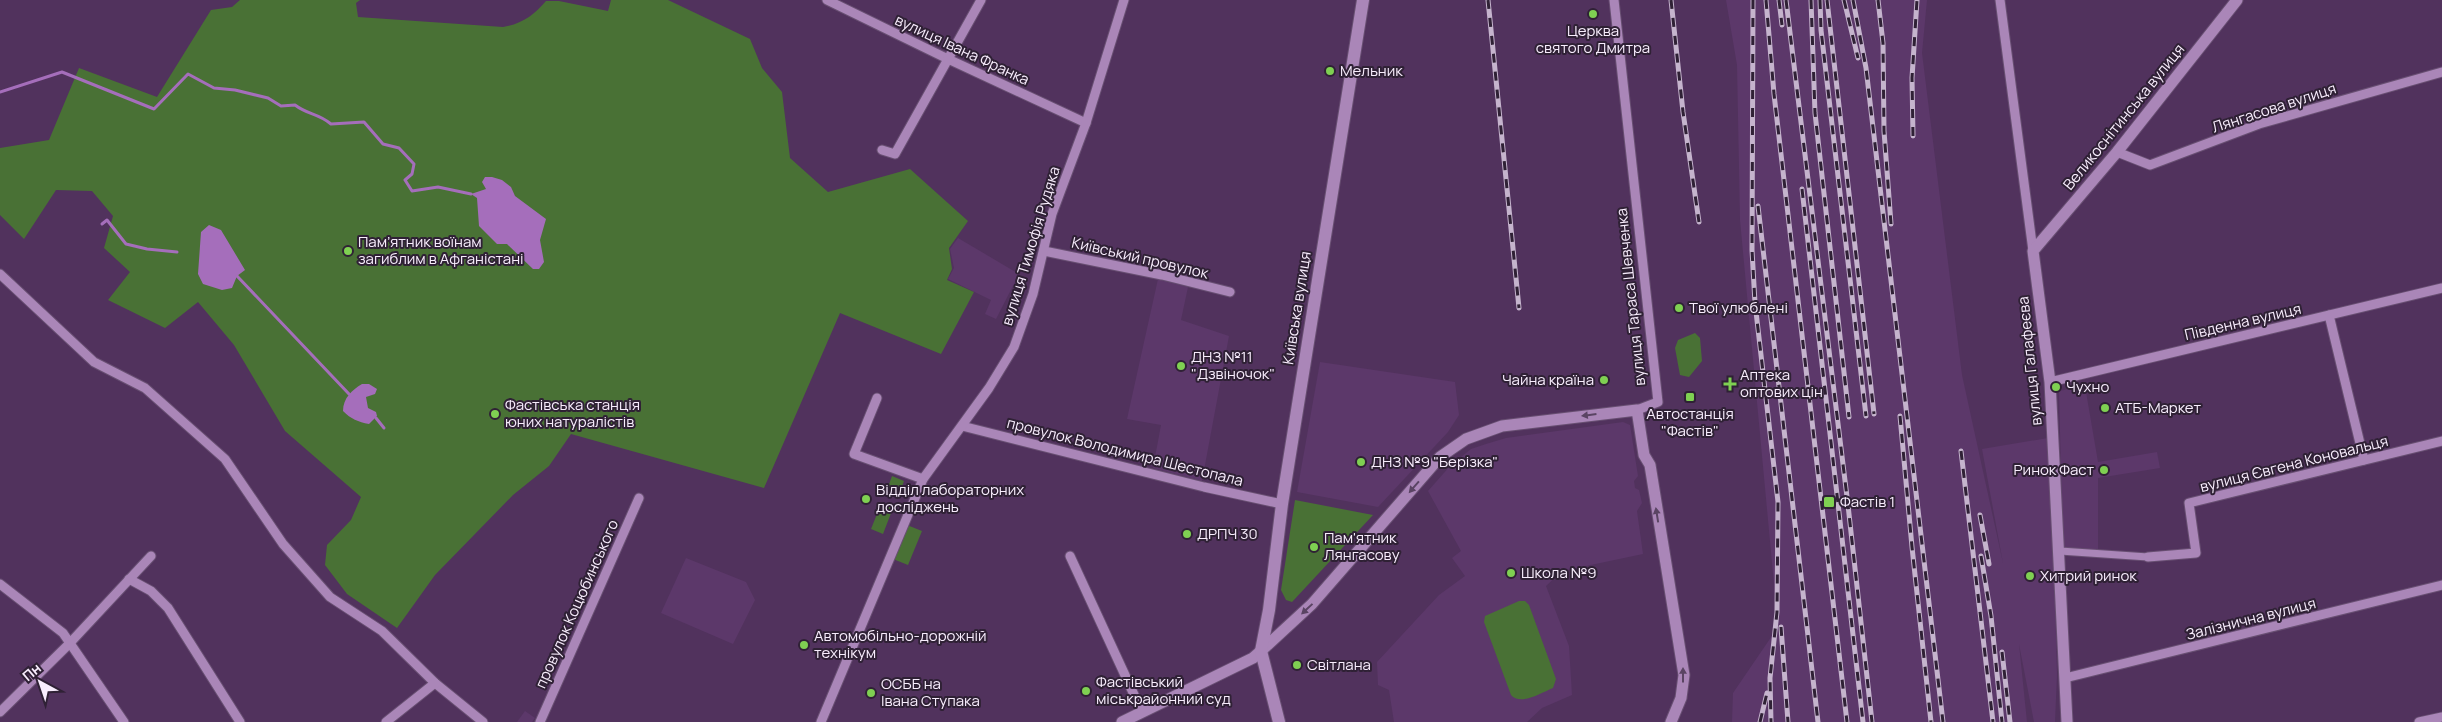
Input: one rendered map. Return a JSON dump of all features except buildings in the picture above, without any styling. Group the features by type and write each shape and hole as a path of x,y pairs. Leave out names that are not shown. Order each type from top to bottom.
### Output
{"main road":[{"name":"Київська вулиця","path":"1261,651 1269,610 1282,504 1363,0"},
{"path":"1261,651 1278,722"}],"street":[{"name":"вулиця Івана Франка","path":"827,0 1086,123"},
{"path":"882,150 894,154 981,0"},
{"name":"вулиця Тимофія Рудяка","path":"821,722 922,479 962,426 1014,347 1033,294 1052,214 1086,123 1124,0"},
{"name":"вулиця Тараса Шевченка","path":"1614,0 1658,402 1637,410"},
{"name":"вулиця Галафеєва","path":"2000,0 2050,382 2060,551 2067,722"},
{"name":"Великоснітинська вулиця","path":"2033,251 2116,152 2237,0"},
{"name":"Лянгасова вулиця","path":"2116,152 2150,165 2259,124 2442,72"},
{"name":"Київський провулок","path":"1044,251 1162,275 1230,292"},
{"path":"0,274 94,362 145,388 225,459 283,544 330,597 382,631 436,683 483,722"},
{"name":"Південна вулиця","path":"2050,382 2442,288"},
{"path":"2329,315 2364,460"},
{"path":"877,398 854,454 922,479"},
{"path":"1122,722 1253,658 1312,604 1440,457 1466,438 1502,426 1637,410 1644,455 1650,465 1684,675 1681,698 1671,722"},
{"name":"провулок Володимира Шестопала","path":"962,426 1204,487 1282,504"},
{"name":"вулиця Євгена Коновальця","path":"2148,556 2196,553 2189,503 2442,441"},
{"name":"провулок Коцюбинського","path":"540,722 639,498"},
{"path":"2060,551 2148,556"},
{"path":"0,712 69,644 151,556"},
{"path":"1070,556 1142,712"},
{"path":"129,579 151,591 168,608 240,722"},
{"path":"0,584 63,633 124,722"},
{"name":"Залізнична вулиця","path":"2065,678 2442,585"},
{"path":"386,722 436,683"},
{"path":"2419,722 2442,716"}],"shaded area":[{"path":"1726,0 1927,0 1922,53 1962,375 2003,563 1982,449 2048,438 2052,477 2057,675 2055,722 2034,722 2019,644 2027,722 1732,722 1733,693 1778,627 1740,220 1737,65"},
{"path":"485,177 502,180 511,187 515,196 546,219 540,240 544,262 539,269 533,269 507,244 497,244 479,226 477,198 471,194 486,189 482,182"},
{"path":"209,225 221,230 245,270 237,276 232,288 222,290 203,284 198,274 201,232"},
{"path":"958,238 1019,274 996,319 985,314 991,300 948,279 954,268 950,249"},
{"name":"ДНЗ №11 \"Дзвіночок\"","path":"1158,279 1188,287 1181,320 1229,336 1202,481 1153,468 1161,425 1127,419"},
{"name":"ДНЗ №9 \"Берізка\"","path":"1320,362 1455,382 1459,415 1448,432 1378,507 1297,492"},
{"path":"362,384 369,384 377,389 375,394 366,397 368,408 376,412 377,416 369,424 355,420 343,411 343,406 349,395"},
{"name":"Ринок Фаст","path":"2085,386 2098,462 2157,452 2160,468 2098,478 2098,553 2063,551 2059,391"},
{"name":"Школа №9","path":"1623,422 1630,425 1638,476 1634,481 1635,488 1639,490 1642,503 1637,511 1643,554 1562,571 1546,586 1569,646 1572,695 1542,708 1527,722 1394,722 1389,690 1378,685 1377,662 1439,595 1465,576 1452,558 1461,551 1428,491 1451,465 1471,449 1506,438"},
{"path":"686,558 746,582 755,600 733,644 661,613"},
{"path":"525,711 535,718 532,722 517,722"}],"green space":[{"path":"240,0 360,0 356,3 358,17 503,27 516,24 527,18 546,1 559,1 608,11 611,0 668,0 750,39 762,68 782,92 790,158 828,192 910,169 968,221 949,248 952,269 947,280 974,292 941,354 840,313 764,488 571,434 549,466 513,495 435,575 397,628 347,594 325,565 327,545 351,520 361,497 285,431 234,345 198,302 165,328 108,300 130,272 104,248 113,216 92,191 56,190 24,239 0,215 0,148 49,140 79,68 157,97 211,10 232,7"},
{"path":"1695,333 1700,338 1702,361 1689,377 1680,375 1675,348 1678,340"},
{"path":"892,476 904,481 899,495 887,490"},
{"path":"1295,500 1373,515 1292,602 1286,600 1281,590"},
{"path":"885,505 893,508 883,534 871,529 879,509 883,510"},
{"path":"907,525 922,531 908,565 893,559"},
{"path":"1519,601 1525,601 1529,605 1556,679 1553,688 1525,699 1515,698 1511,695 1484,622 1485,616"}],"waterway":[{"path":"0,92 62,72 154,109 188,74 214,88 235,90 268,98 281,106 295,105 331,124 364,122 383,144 399,148 414,164 412,174 405,180 412,191 438,187 471,194"},
{"path":"102,224 107,220 126,244 147,249 177,252"},
{"path":"237,276 349,394"},
{"path":"376,418 384,428"}],"railway":[{"path":"1488,0 1519,308"},
{"path":"1671,0 1683,112 1699,222"},
{"path":"1753,0 1752,250 1755,303 1778,502 1777,612 1770,678 1771,722"},
{"path":"1766,0 1774,94 1847,722"},
{"path":"1779,0 1782,25"},
{"path":"1786,0 1848,505 1872,722"},
{"path":"1811,0 1815,113 1849,417"},
{"path":"1820,0 1821,30 1866,416"},
{"path":"1827,0 1874,414"},
{"path":"1844,0 1858,58"},
{"path":"1853,0 1866,68 1943,722"},
{"path":"1878,0 1883,43 1884,131 1891,224"},
{"path":"1913,136 1912,78 1917,0"},
{"path":"1802,189 1863,722"},
{"path":"1758,206 1818,722"},
{"path":"1900,416 1931,722"},
{"path":"1961,451 1993,722"},
{"path":"1980,515 1989,564"},
{"path":"1981,556 1991,616 2002,722"},
{"path":"1781,627 1788,722"},
{"path":"2002,652 2010,722"},
{"path":"1760,722 1767,693"}],"place":[{"name":"Церква святого Дмитра","path":"1593,14"},
{"name":"Мельник","path":"1330,71"},
{"name":"Пам’ятник воїнам загиблим в Афганістані","path":"348,251"},
{"name":"Твої улюблені","path":"1679,308"},
{"name":"ДНЗ №11 \"Дзвіночок\"","path":"1181,366"},
{"name":"Чайна країна","path":"1604,380"},
{"name":"Аптека оптових цін","path":"1730,384"},
{"name":"Чухно","path":"2056,387"},
{"name":"Автостанція \"Фастів\"","path":"1690,397"},
{"name":"АТБ-Маркет","path":"2105,408"},
{"name":"Фастівська станція юних натуралістів","path":"495,414"},
{"name":"ДНЗ №9 \"Берізка\"","path":"1361,462"},
{"name":"Ринок Фаст","path":"2104,470"},
{"name":"Відділ лабораторних досліджень","path":"866,499"},
{"name":"Фастів 1","path":"1829,502"},
{"name":"ДРПЧ 30","path":"1187,534"},
{"name":"Пам'ятник Лянгасову","path":"1314,547"},
{"name":"Школа №9","path":"1511,573"},
{"name":"Хитрий ринок","path":"2030,576"},
{"name":"Автомобільно-дорожній технікум","path":"804,645"},
{"name":"Світлана","path":"1297,665"},
{"name":"Фастівський міськрайонний суд","path":"1086,691"},
{"name":"ОСББ на Івана Ступака","path":"871,693"}]}
